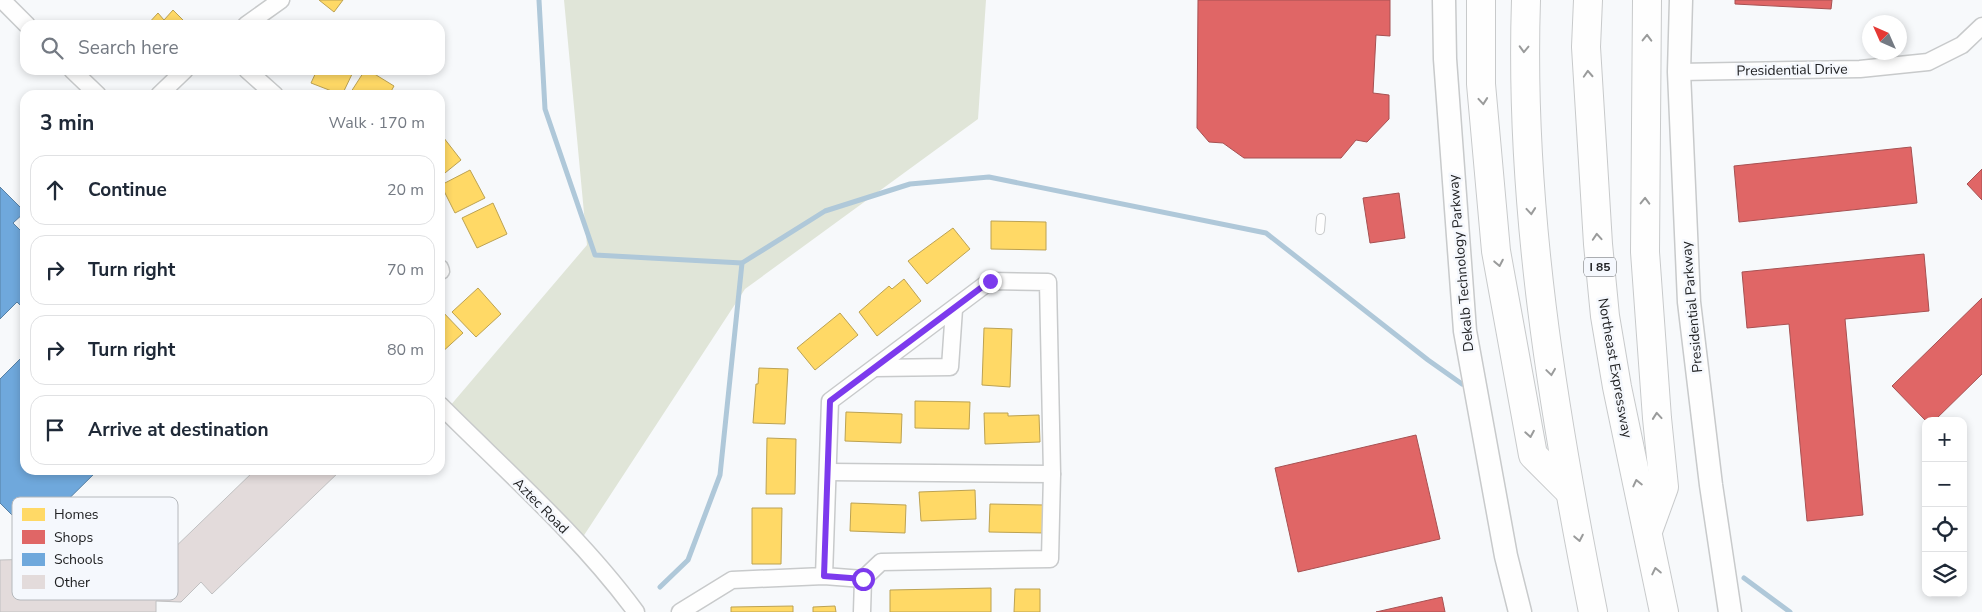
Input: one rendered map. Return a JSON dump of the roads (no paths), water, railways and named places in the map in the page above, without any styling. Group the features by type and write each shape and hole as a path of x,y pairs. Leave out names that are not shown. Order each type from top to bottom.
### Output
{"highway":[{"path":"1481,0 1481,84 1496,251 1533,455 1569,490"},
{"path":"1526,0 1523,69 1527,163 1534,248 1569,490 1593,612"},
{"name":"Northeast Expressway","path":"1588,0 1587,66 1598,244 1605,316 1617,387 1664,612"},
{"path":"1647,0 1645,252 1664,487 1648,531"}],"street":[{"path":"2,0 22,20"},
{"path":"253,20 281,0"},
{"name":"Dekalb Technology Parkway","path":"1444,0 1445,59 1465,331 1506,556 1520,612"},
{"name":"Presidential Parkway","path":"1681,0 1679,72 1689,302 1730,612"},
{"name":"Presidential Drive","path":"1679,72 1860,69 1928,62 1962,45 1982,26"},
{"path":"77,75 93,90"},
{"path":"164,90 181,75"},
{"path":"253,75 269,90"},
{"path":"824,576 830,401 990,281 1048,282 1052,474 1050,559 881,562 863,579 862,612"},
{"path":"875,368 950,367 954,309"},
{"name":"Aztec Road","path":"445,410 570,534 618,588 636,612"},
{"path":"829,472 1052,474"},
{"path":"680,612 732,580 824,576 863,579"}],"lane":[{"path":"1320,230 1321,218"}],"waterway":[{"path":"539,0 545,109 595,255 742,263 825,211 910,184 989,177 1266,233 1428,360 1462,384"},
{"path":"660,587 688,560 720,475 742,263"},
{"path":"1744,578 1790,612"}]}
